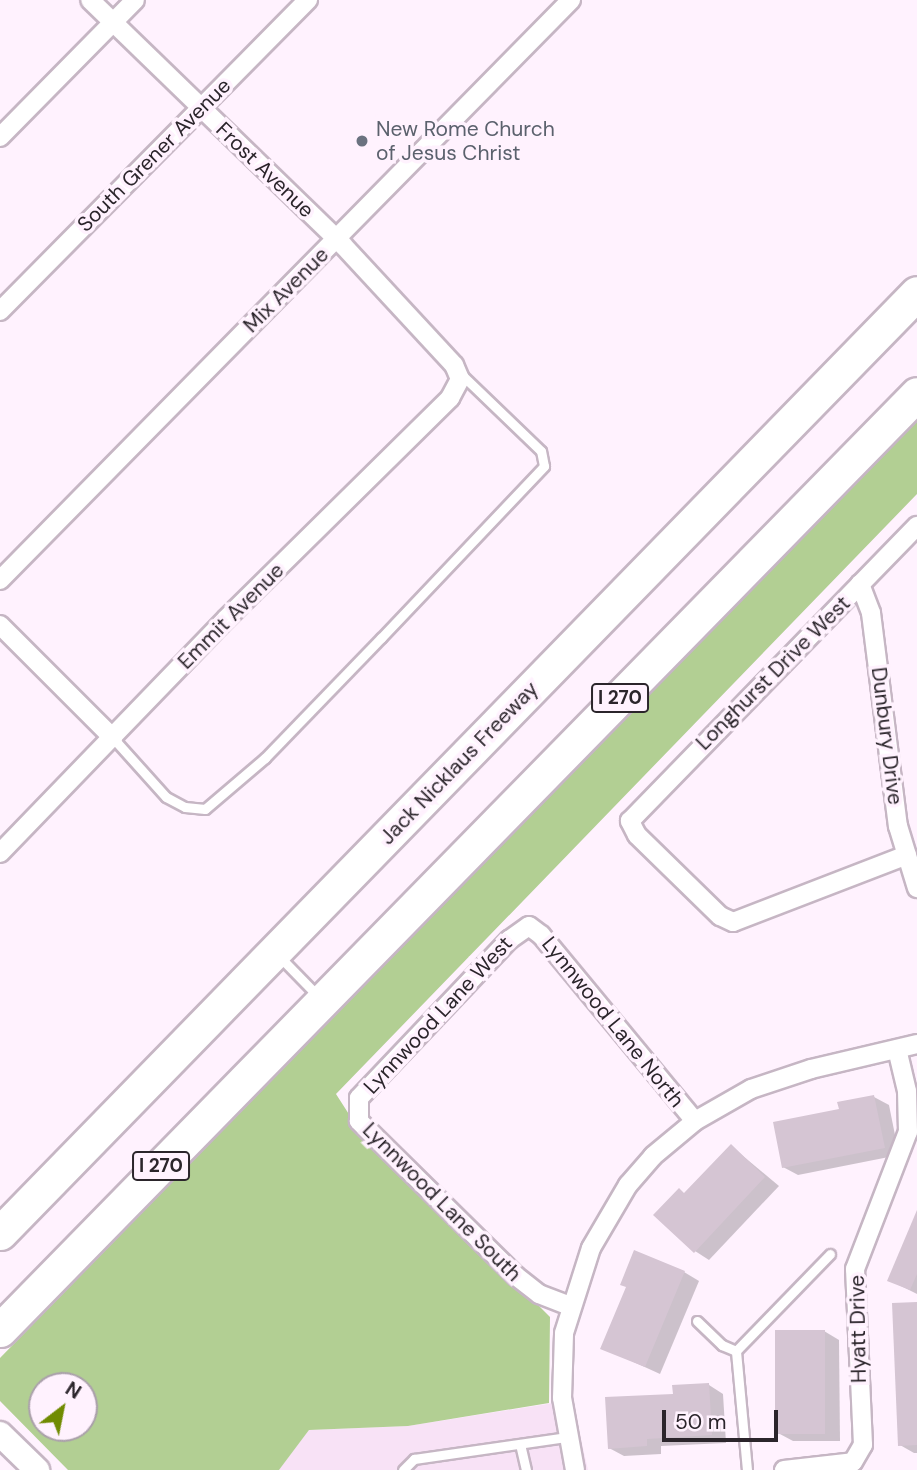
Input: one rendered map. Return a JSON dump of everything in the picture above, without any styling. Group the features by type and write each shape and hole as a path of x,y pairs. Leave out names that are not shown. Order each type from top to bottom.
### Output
{"highway":[{"name":"Jack Nicklaus Freeway","path":"0,1233 917,293"},
{"name":"I 270","path":"0,1330 917,394"}],"street":[{"name":"Frost Avenue","path":"90,0 337,240 459,375"},
{"path":"0,137 135,0"},
{"name":"South Grener Avenue","path":"0,311 308,0"},
{"name":"Mix Avenue","path":"0,580 571,0"},
{"name":"Emmit Avenue","path":"0,853 450,398 459,375"},
{"name":"Longhurst Drive West","path":"906,855 733,922 720,916 637,835 630,821 917,526"},
{"name":"Dunbury Drive","path":"860,584 871,612 898,826 917,888"},
{"path":"0,625 113,738"},
{"name":"Lynnwood Lane West","path":"356,1112 359,1098 518,931 529,926"},
{"name":"Lynnwood Lane North","path":"529,926 541,934 695,1121"},
{"path":"575,1470 567,1437 562,1362 570,1306 607,1215 653,1156 695,1121 780,1078 917,1044"},
{"name":"Hyatt Drive","path":"784,1470 853,1462 863,1446 855,1269 908,1132 907,1090 897,1049"},
{"name":"Lynnwood Lane South","path":"356,1112 359,1121 516,1276 539,1294 570,1306"},
{"path":"0,1434 37,1470"}],"lane":[{"path":"113,738 166,797 185,807 205,809 265,758 531,480 544,466 541,450 459,375"},
{"path":"275,952 323,1001"},
{"path":"747,1470 736,1351 830,1254"},
{"path":"697,1321 722,1345 736,1351"},
{"path":"403,1470 414,1460 567,1437"},
{"path":"520,1444 526,1470"}],"shaded area":[{"path":"572,1400 588,1470 279,1470 309,1430 408,1426"}],"green space":[{"path":"917,420 917,494 336,1094 352,1119 550,1317 549,1403 408,1426 309,1430 279,1470 68,1470 40,1442 98,1442 98,1372 28,1372 28,1429 0,1401 0,1358"}],"building":[{"path":"874,1095 885,1148 782,1168 773,1122 839,1109 837,1102"},
{"path":"731,1144 765,1177 694,1253 653,1215 679,1188 684,1193"},
{"path":"917,1210 917,1274 910,1290 887,1281"},
{"path":"634,1250 685,1271 645,1367 600,1349 626,1287 620,1285"},
{"path":"917,1302 917,1445 898,1446 892,1303"},
{"path":"775,1330 825,1330 825,1434 775,1434"},
{"path":"709,1383 712,1435 647,1439 647,1446 608,1449 605,1397 673,1394 672,1385"}],"place":[{"name":"New Rome Church of Jesus Christ","path":"362,141"}]}
